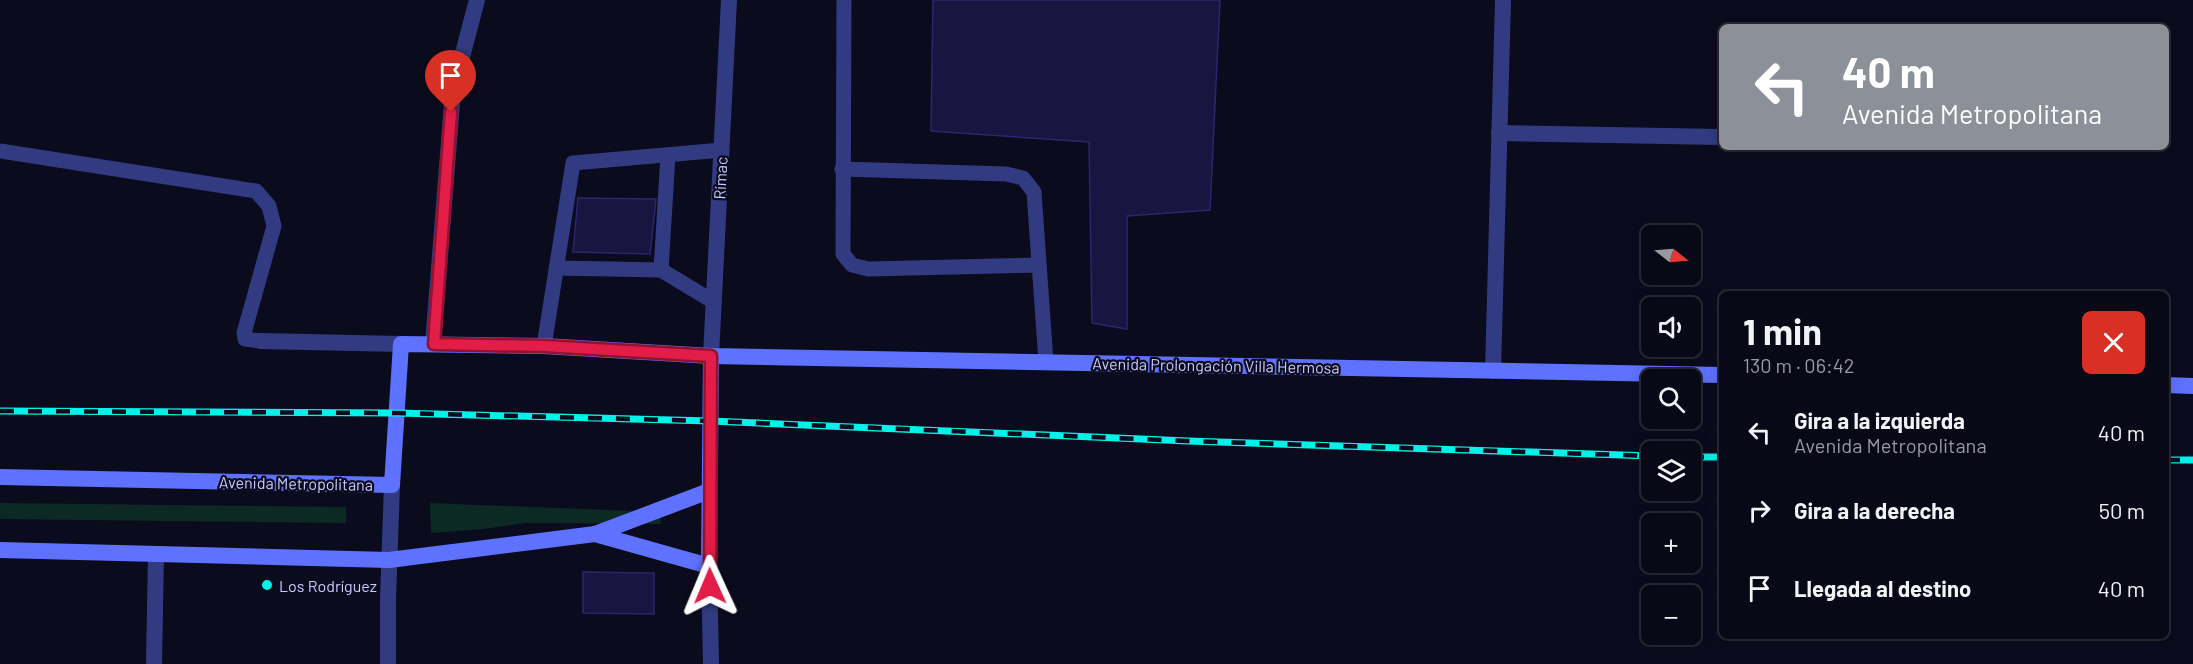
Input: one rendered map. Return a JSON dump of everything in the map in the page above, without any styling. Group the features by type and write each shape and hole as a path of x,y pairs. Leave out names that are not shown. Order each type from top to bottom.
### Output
{"main road":[{"path":"401,344 544,346 711,356 709,566 595,534"},
{"name":"Avenida Metropolitana","path":"0,477 392,485 401,344"},
{"name":"Avenida Prolongación Villa Hermosa","path":"711,356 1719,375"},
{"path":"2169,385 2193,386"},
{"path":"0,550 389,560 595,534 710,491"}],"street":[{"path":"434,344 453,90 477,0"},
{"name":"Rímac","path":"711,356 729,0"},
{"path":"1493,370 1503,0"},
{"path":"1499,133 1719,137"},
{"path":"260,341 401,344"},
{"path":"388,664 392,485"},
{"path":"154,664 156,554"},
{"path":"709,566 711,664"}],"lane":[{"path":"844,0 843,254 852,265 868,270 1039,265"},
{"path":"544,346 573,163 722,150"},
{"path":"0,151 256,191 269,206 274,226 243,333 245,339 260,341"},
{"path":"661,270 668,155"},
{"path":"842,169 1006,174 1023,178 1034,192 1046,362"},
{"path":"556,268 661,270 714,302"}],"green space":[{"path":"0,503 346,507 346,523 0,519"},
{"path":"430,503 660,512 661,524 525,523 431,533"}],"building":[{"path":"933,0 1220,0 1210,210 1127,216 1127,329 1092,323 1089,142 931,131"},
{"path":"578,198 656,199 650,254 573,252"},
{"path":"583,572 654,573 654,614 583,613"}],"railway":[{"path":"0,411 397,413 710,421 1188,441 1641,456"},
{"path":"1701,457 1719,457"},
{"path":"2169,460 2193,460"}],"place":[{"name":"Los Rodríguez","path":"267,585"}],"route":[{"path":"451,112 434,344 544,346 711,356 710,586"}]}
